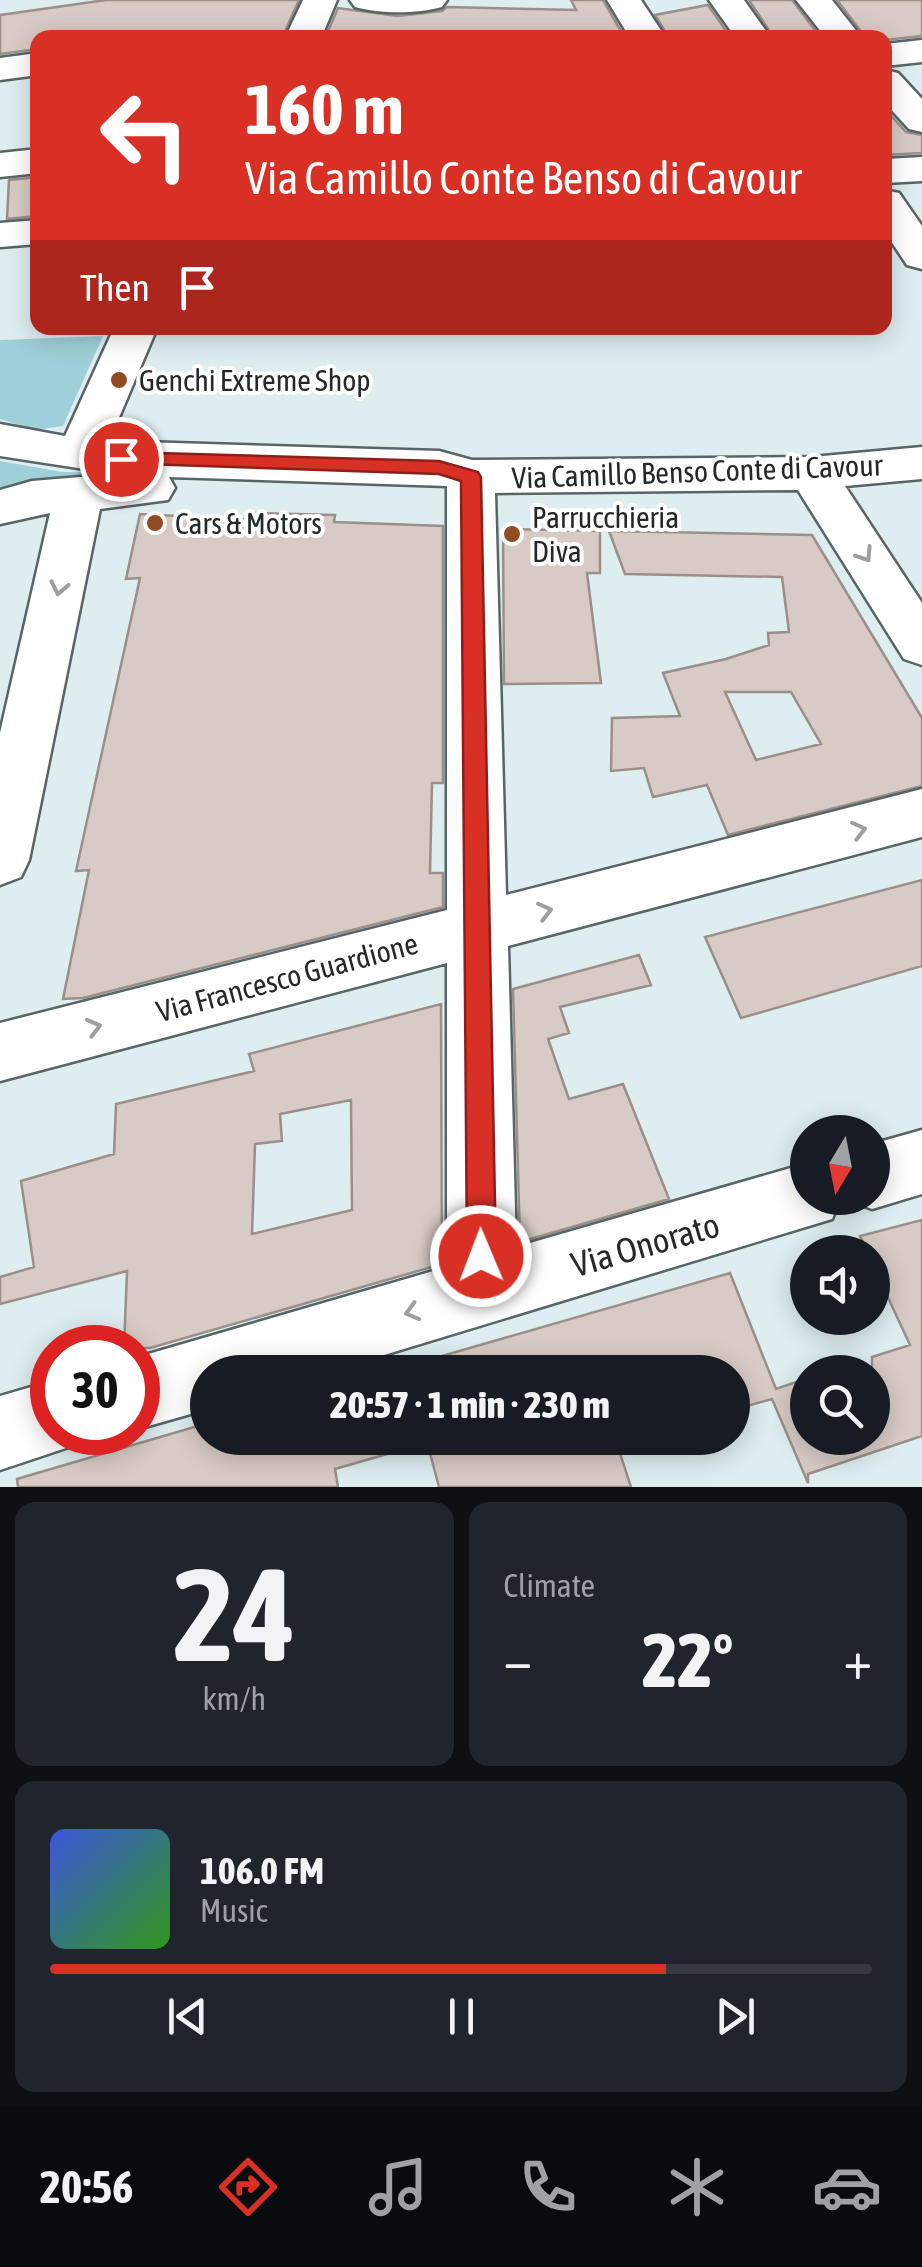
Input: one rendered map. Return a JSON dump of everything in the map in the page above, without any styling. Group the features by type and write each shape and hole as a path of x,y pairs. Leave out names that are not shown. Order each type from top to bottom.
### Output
{"street":[{"path":"307,30 320,0"},
{"path":"367,0 430,0"},
{"path":"726,0 748,30"},
{"path":"812,0 838,30"},
{"path":"634,1 645,30"},
{"path":"892,54 922,51"},
{"path":"0,70 30,65"},
{"path":"0,165 30,162"},
{"path":"892,170 922,168"},
{"path":"892,212 922,256"},
{"path":"0,235 30,233"},
{"path":"0,860 79,474 132,335"},
{"path":"0,440 79,474"},
{"name":"Via Camillo Benso Conte di Cavour","path":"79,474 185,488 437,491 471,477 812,473 922,463"},
{"path":"812,473 922,645"},
{"path":"0,507 32,498 79,474"},
{"path":"471,477 482,1292"},
{"name":"Via Francesco Guardione","path":"0,1052 922,814"},
{"path":"890,1172 922,1162"},
{"name":"Via Onorato","path":"160,1387 790,1201"},
{"path":"0,1433 30,1424"}],"shaded area":[{"path":"103,336 63,426 35,430 0,419 0,340"},
{"path":"0,461 62,472 178,474 0,493"}],"building":[{"path":"106,0 299,0 286,30 30,30 30,50 0,54 0,15"},
{"path":"571,0 603,0 620,30 328,30 338,8 398,16 442,11 447,7 576,10"},
{"path":"749,0 792,0 815,30 769,30"},
{"path":"837,0 922,0 922,36 892,39 892,30 860,30"},
{"path":"708,5 725,30 664,30 655,15"},
{"path":"892,117 906,132 922,135 922,153 892,155"},
{"path":"30,178 30,217 7,219 9,180"},
{"path":"255,513 335,515 334,522 443,526 443,783 432,783 430,873 443,873 443,907 83,998 63,999 89,870 76,871 140,578 126,579 140,514 254,520"},
{"path":"503,529 600,531 600,573 587,573 601,683 504,684"},
{"path":"609,531 812,535 922,718 922,786 728,835 707,785 653,797 644,768 611,771 612,718 680,716 663,673 726,659 769,645 768,633 789,632 782,577 625,574","holes":["725,692 791,692 821,744 756,760"]},
{"path":"922,880 922,966 741,1018 705,937"},
{"path":"639,955 651,985 560,1007 569,1033 548,1039 569,1099 623,1084 669,1199 520,1242 513,989"},
{"path":"441,1004 442,1264 160,1345 160,1325 125,1325 127,1271 0,1304 0,1277 34,1267 21,1181 114,1154 116,1104 254,1071 249,1054","holes":["351,1100 352,1210 252,1234 255,1144 282,1141 280,1114"]},
{"path":"922,1220 922,1436 890,1447 890,1355 878,1355 910,1345 890,1302 890,1235 864,1235"},
{"path":"730,1273 776,1389 790,1384 790,1441 772,1399 750,1405 750,1355 445,1355"},
{"path":"190,1428 190,1455 384,1455 335,1469 338,1487 18,1487 17,1479 99,1455 160,1455 160,1437"},
{"path":"431,1455 621,1455 631,1487 439,1487"},
{"path":"796,1455 865,1455 808,1474 808,1483"}],"place":[{"name":"Genchi Extreme Shop","path":"119,380"},
{"name":"Cars & Motors","path":"155,523"},
{"name":"Parrucchieria Diva","path":"512,534"}],"route":[{"path":"121,459 439,468 471,477 481,1256"}]}
